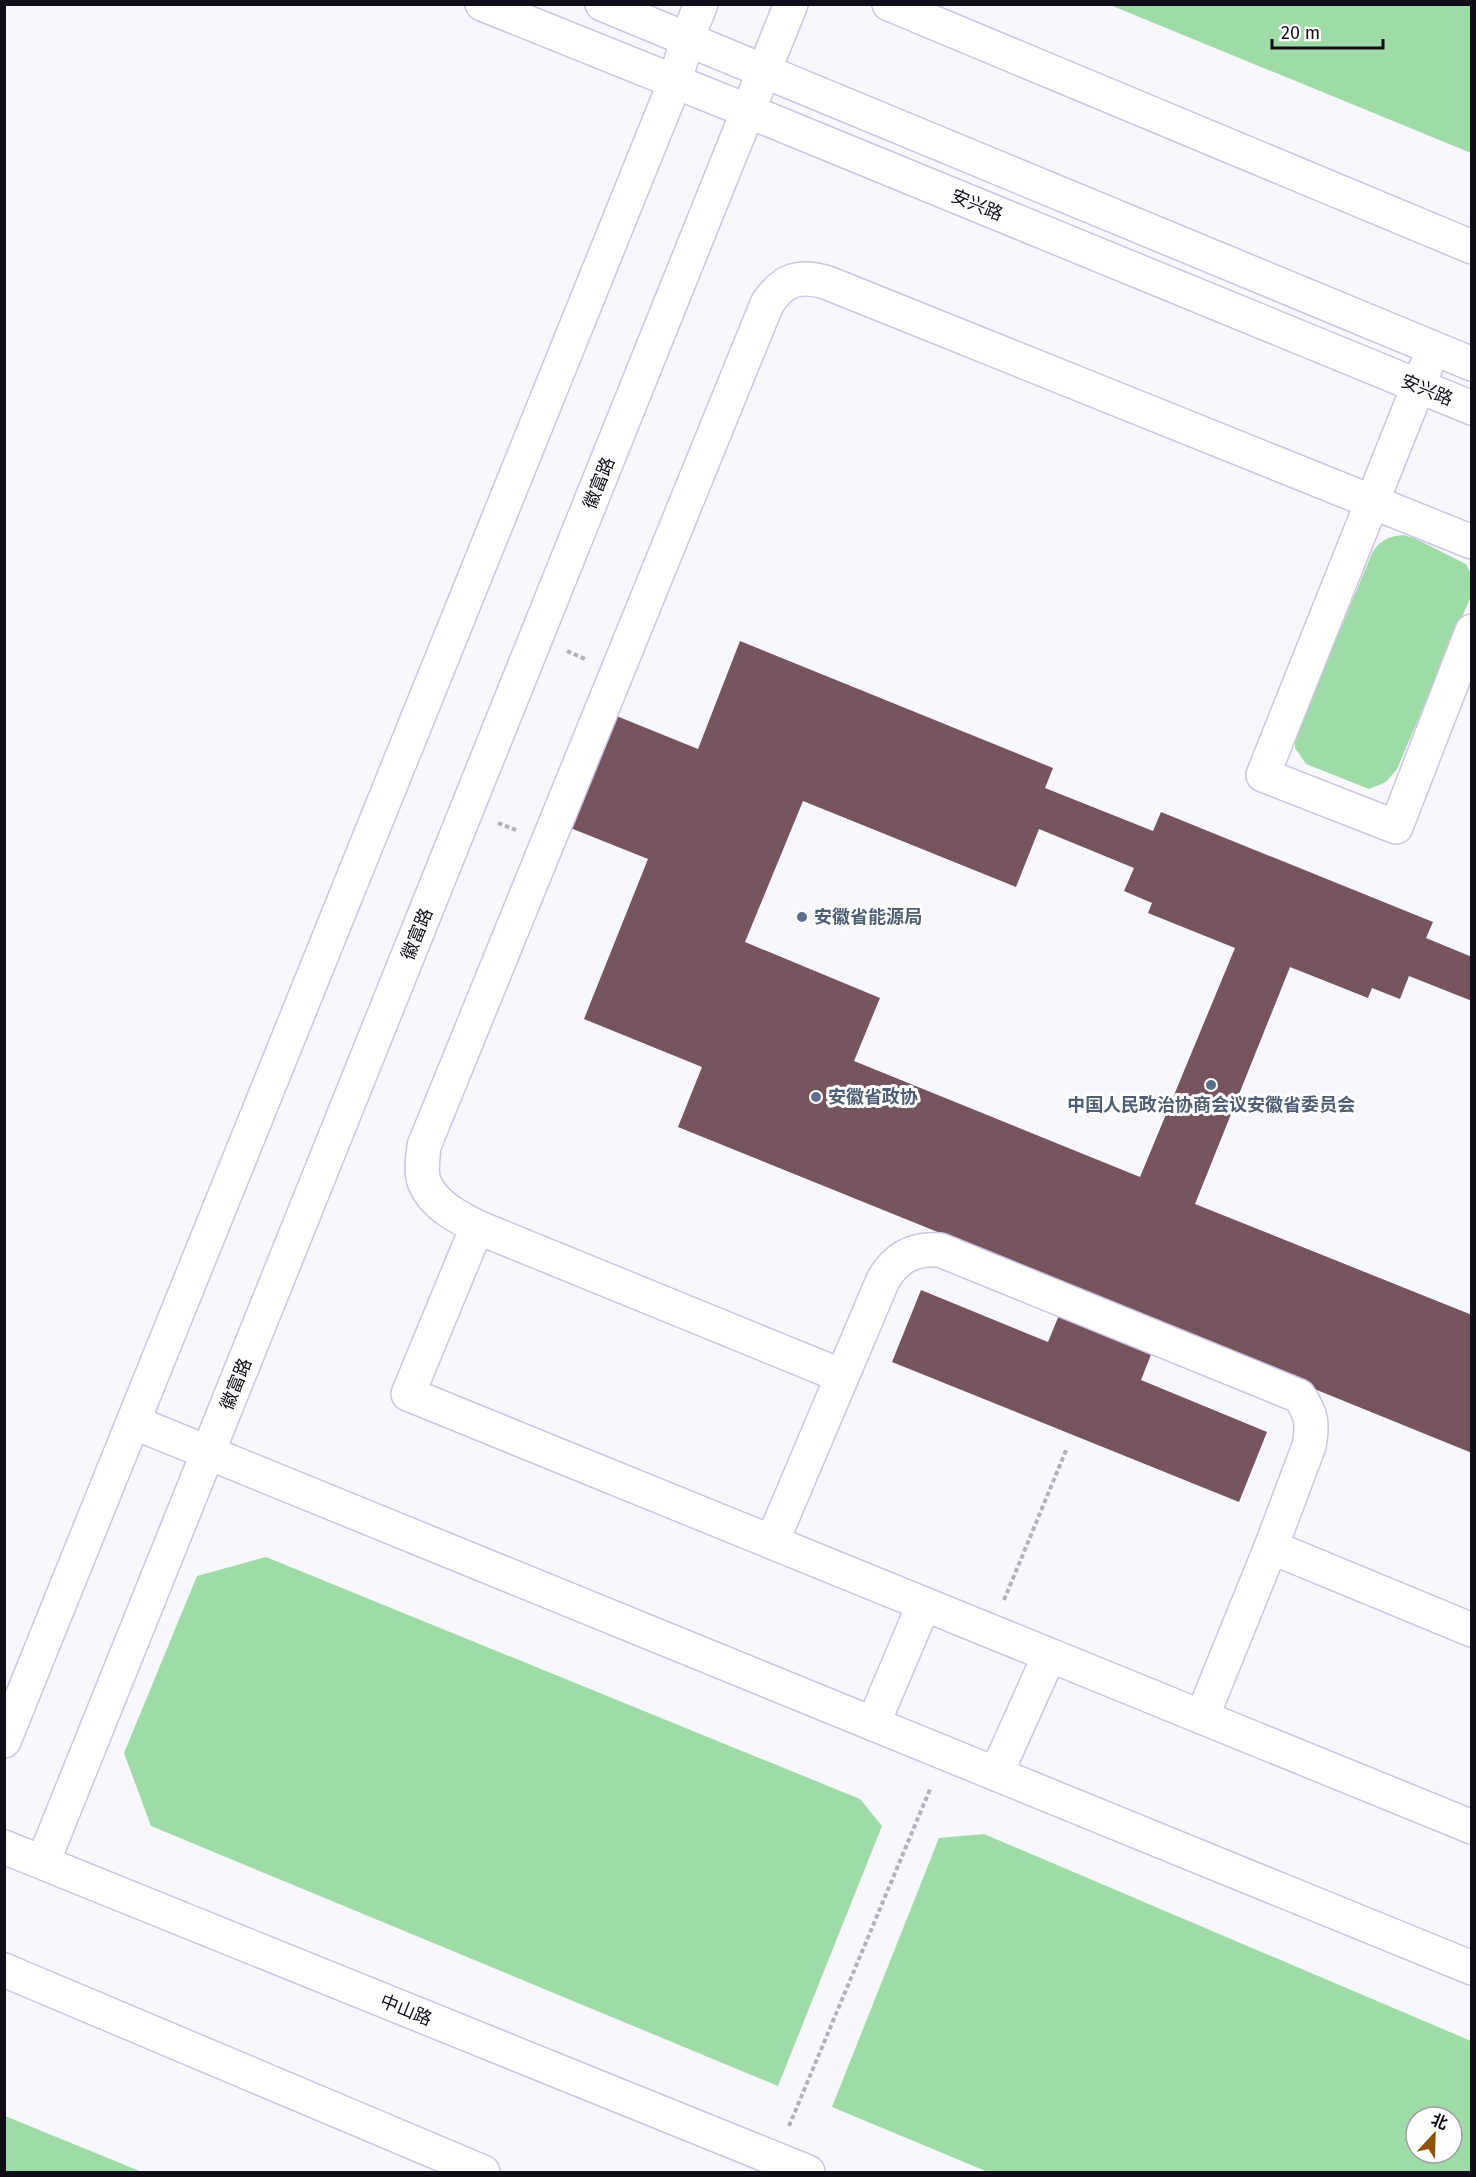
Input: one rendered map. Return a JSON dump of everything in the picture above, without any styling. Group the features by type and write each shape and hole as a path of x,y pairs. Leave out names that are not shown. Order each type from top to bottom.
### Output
{"street":[{"name":"安兴路","path":"482,4 1472,408"},
{"path":"602,4 1472,364"},
{"path":"4,1741 675,82 687,39 701,4"},
{"name":"徽富路","path":"43,1862 791,4"},
{"path":"889,4 1472,247"},
{"path":"842,1376 477,1227 451,1214 425,1184 422,1166 424,1146 767,304 774,294 785,284 798,278 828,283 1472,542"},
{"path":"1434,349 1263,776 1396,827 1472,631"},
{"path":"477,1227 408,1394 1472,1827"},
{"path":"772,1542 889,1269 904,1256 925,1249 940,1250 1299,1396 1311,1416 1309,1446 1202,1717"},
{"path":"133,1422 1472,1968"},
{"path":"1271,1547 1472,1630"},
{"path":"873,1724 924,1604"},
{"path":"996,1774 1049,1656"},
{"name":"中山路","path":"4,1847 808,2172"},
{"path":"4,1970 483,2172"}],"path":[{"path":"536,638 617,672"},
{"path":"467,810 547,843"},
{"path":"992,1632 1067,1448"},
{"path":"775,2159 945,1753"}],"green space":[{"path":"1110,5 1471,5 1471,153"},
{"path":"1404,535 1466,564 1470,572 1471,596 1397,769 1386,782 1369,789 1306,764 1295,748 1295,738 1373,551 1387,539"},
{"path":"266,1557 860,1799 882,1826 778,2086 151,1826 124,1753 197,1576"},
{"path":"984,1834 1471,2041 1471,2172 988,2172 832,2107 939,1838"},
{"path":"5,2116 142,2172 5,2172"}],"building":[{"name":"安徽省政协","path":"740,641 1053,768 1045,788 1153,831 1161,812 1433,922 1426,938 1472,957 1472,1001 1409,976 1400,999 1372,988 1368,998 1290,967 1195,1204 1472,1315 1472,1453 1162,1327 1141,1380 1267,1432 1239,1502 892,1362 921,1290 1048,1342 1071,1286 678,1127 702,1067 584,1019 648,859 568,827 614,715 698,749","holes":["803,801 1016,887 1039,829 1134,868 1124,891 1152,903 1148,913 1235,948 1140,1177 854,1061 880,998 745,942"]}],"place":[{"name":"安徽省能源局","path":"802,917"},
{"name":"中国人民政治协商会议安徽省委员会","path":"1211,1085"},
{"name":"安徽省政协","path":"816,1097"}]}
